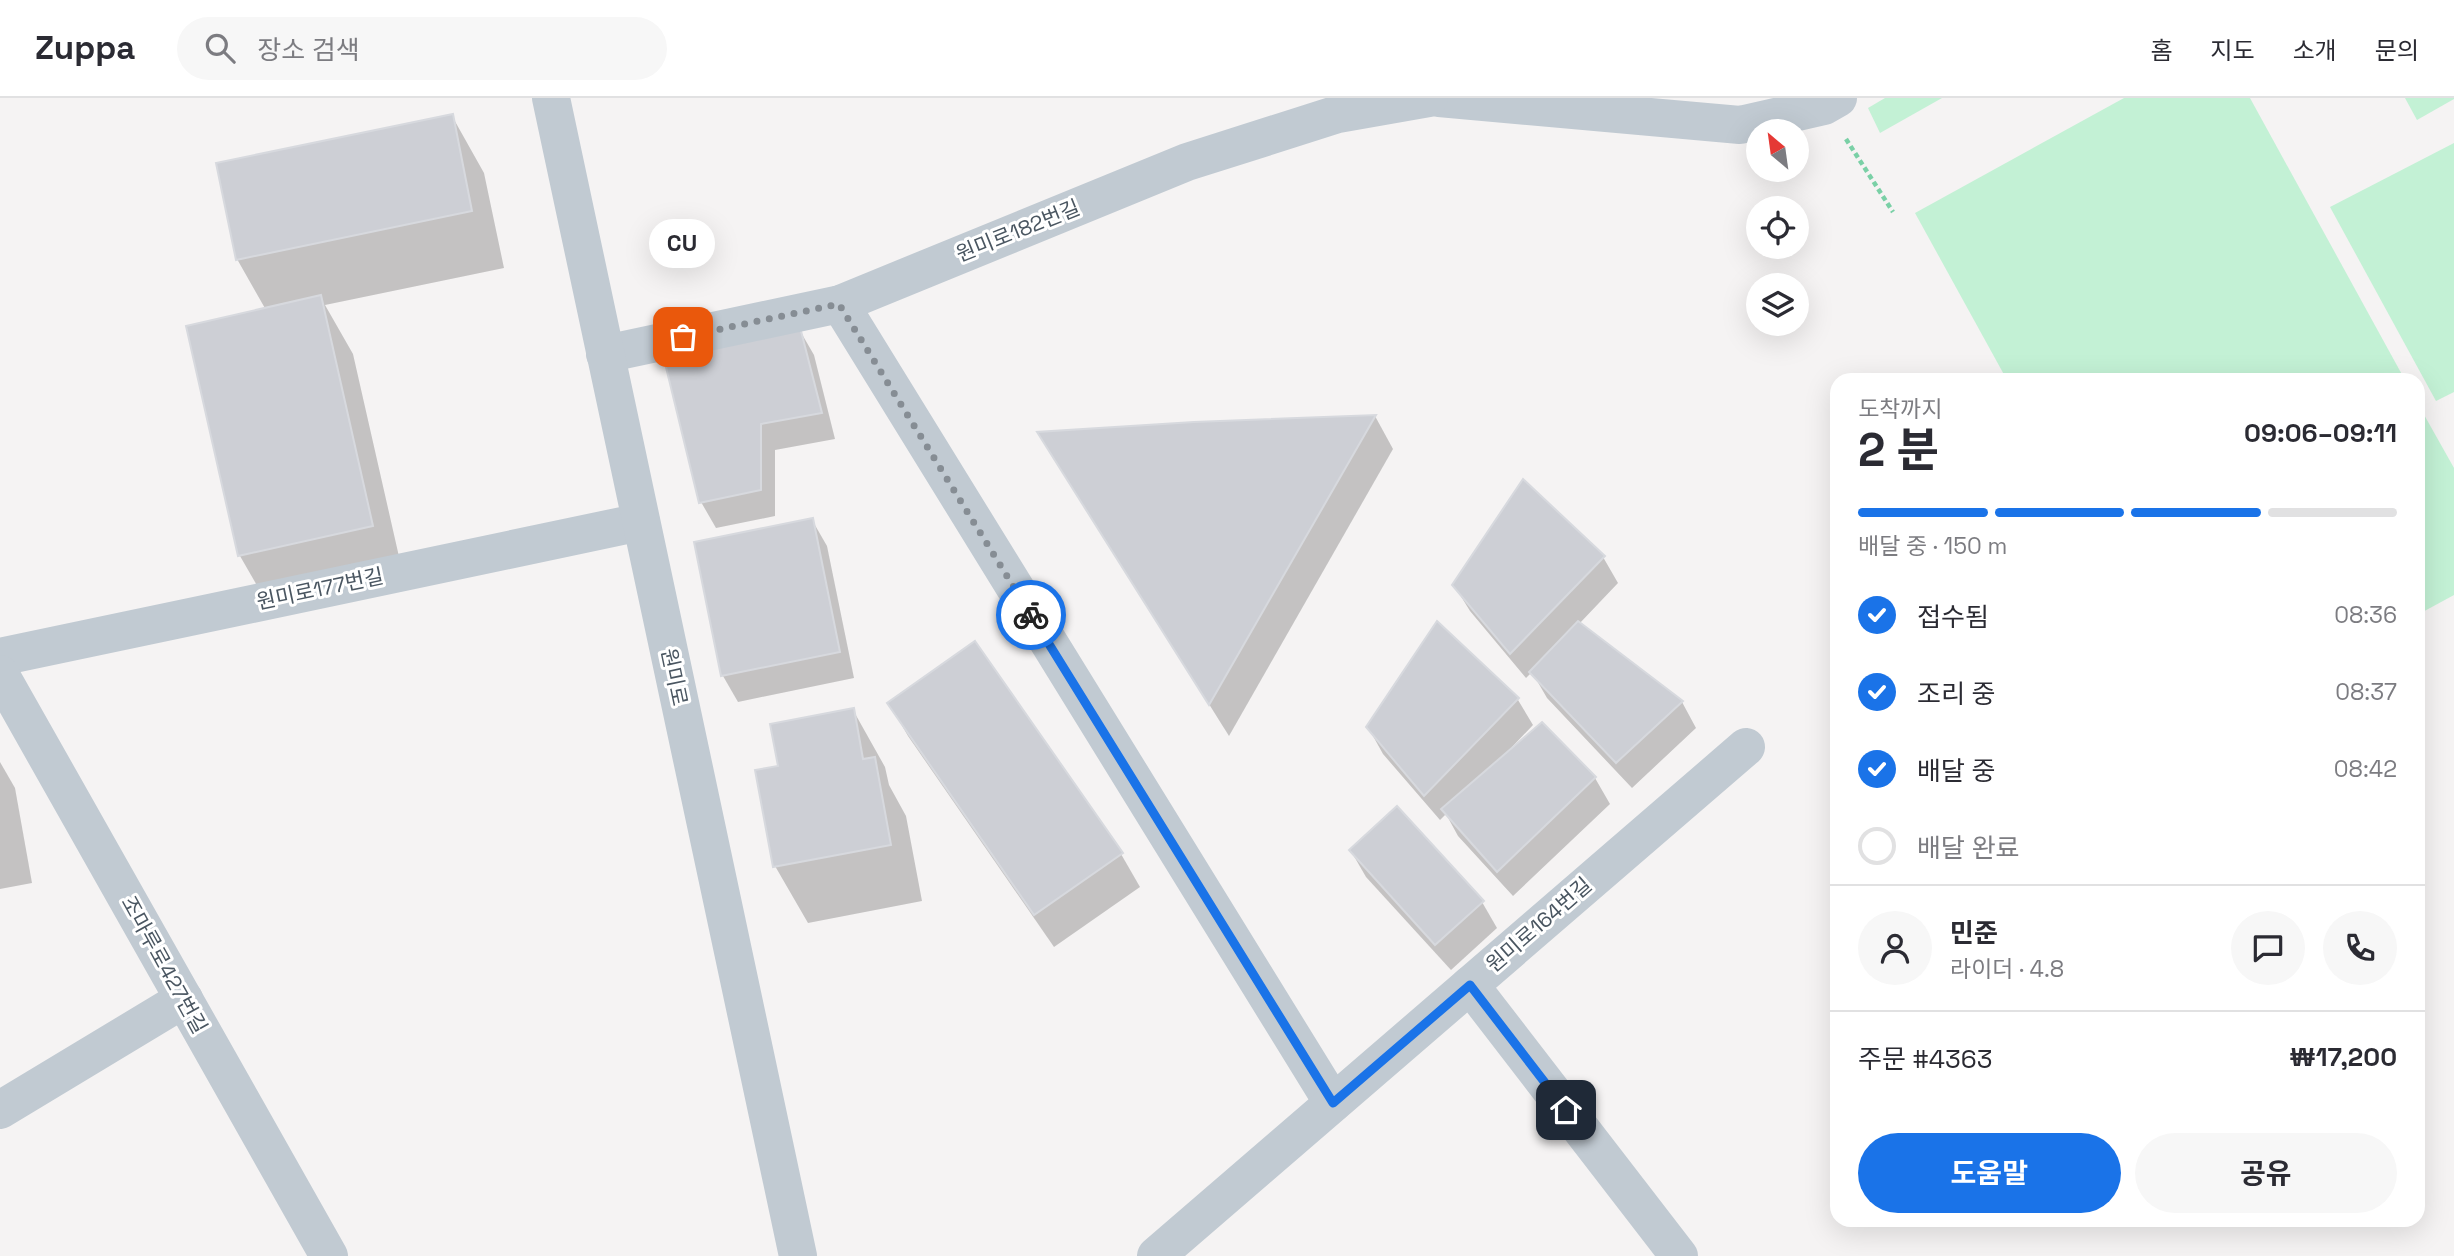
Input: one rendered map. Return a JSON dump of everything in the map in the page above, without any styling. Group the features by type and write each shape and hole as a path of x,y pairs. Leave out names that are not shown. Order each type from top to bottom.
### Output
{"street":[{"name":"원미로","path":"551,98 798,1256"},
{"name":"원미로182번길","path":"605,354 839,304 1187,162 1338,114 1429,98"},
{"path":"1439,98 1740,125 1831,102"},
{"path":"839,304 1333,1103"},
{"name":"원미로177번길","path":"0,657 641,522"},
{"name":"조마루로427번길","path":"0,674 329,1256"},
{"name":"원미로164번길","path":"1156,1256 1746,747"},
{"path":"1470,985 1679,1256"},
{"path":"0,1110 184,999"}],"path":[{"path":"1831,102 1894,212"}],"green space":[{"path":"1885,98 1942,98 1880,133 1868,108"},
{"path":"2124,98 2250,98 2401,373 2003,373 1915,213"},
{"path":"2405,98 2454,98 2454,99 2417,120"},
{"path":"2454,143 2454,392 2436,401 2425,381 2425,373 2421,373 2330,207"},
{"path":"2425,416 2454,468 2454,595 2425,611"}],"building":[{"path":"453,114 472,211 236,260 216,163"},
{"path":"321,295 373,526 238,556 186,326"},
{"path":"800,327 822,413 761,424 761,490 699,503 664,359"},
{"path":"1376,415 1209,705 1037,432 1194,422"},
{"path":"1523,479 1605,556 1510,654 1452,585"},
{"path":"813,518 840,652 721,676 694,542"},
{"path":"1437,621 1519,698 1424,796 1366,727"},
{"path":"1578,621 1683,701 1616,763 1529,672"},
{"path":"975,641 1123,853 1034,915 887,703"},
{"path":"854,708 863,759 875,757 891,845 773,867 755,770 778,766 770,724"},
{"path":"1542,722 1596,777 1497,872 1441,809"},
{"path":"1397,806 1484,901 1435,945 1349,850"}],"way so far":[{"path":"683,337 839,304 1031,615"}],"place":[{"name":"CU","path":"683,337"}],"route":[{"path":"1031,615 1333,1103 1470,985 1566,1110"}]}
